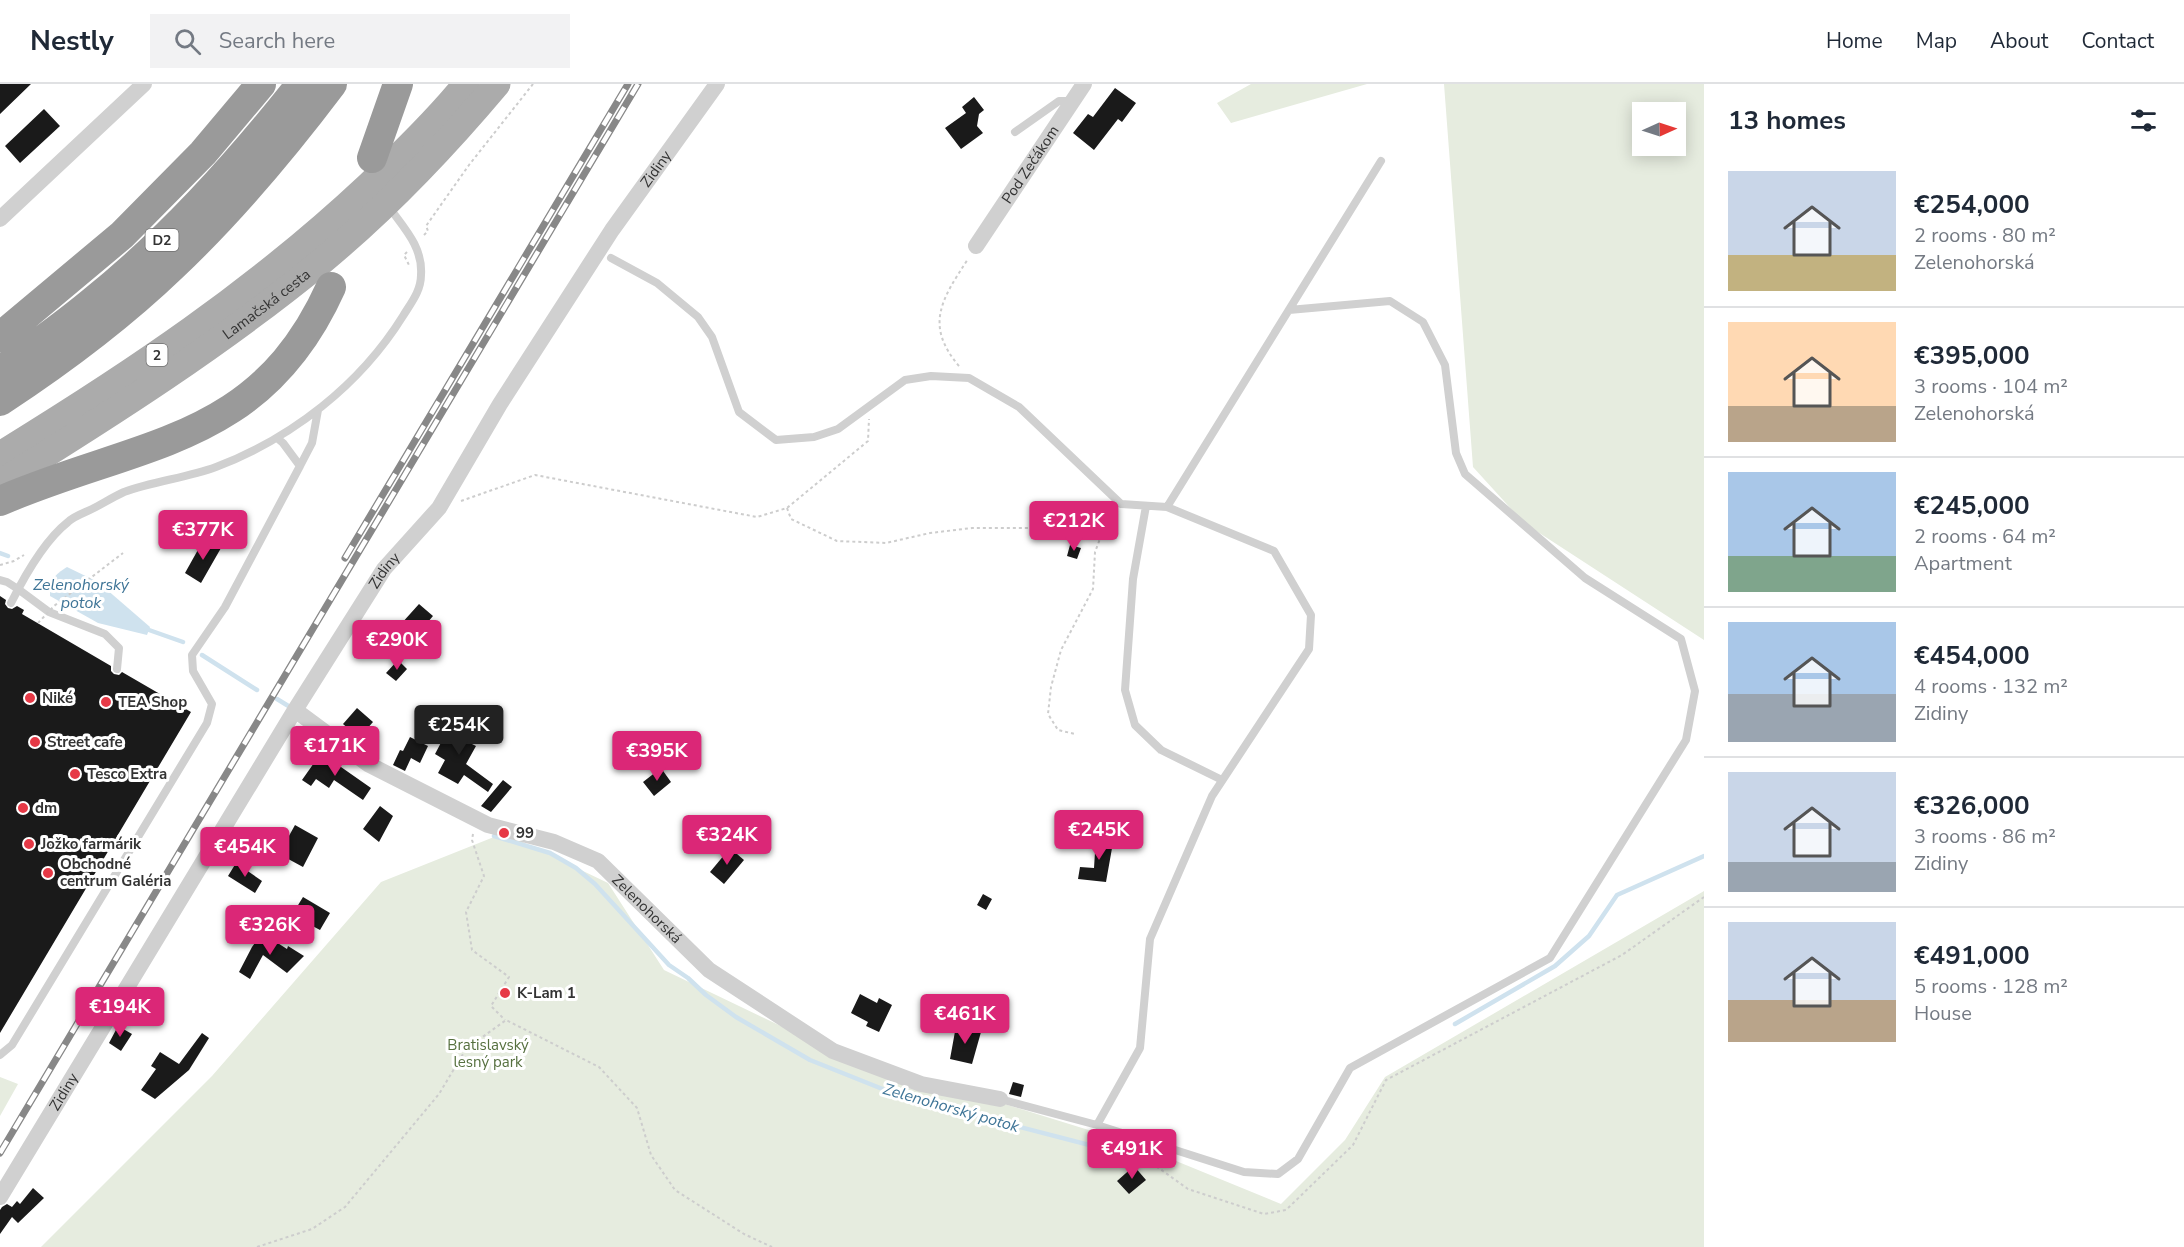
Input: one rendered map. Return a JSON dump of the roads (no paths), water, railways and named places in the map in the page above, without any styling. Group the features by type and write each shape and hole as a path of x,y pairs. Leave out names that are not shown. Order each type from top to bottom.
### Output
{"highway":[{"path":"0,337 122,235 203,153 261,84"},
{"name":"D2","path":"0,371 93,302 156,246 230,170 301,84"},
{"name":"D2","path":"0,401 41,374 111,321 172,267 223,216 261,173 332,84"},
{"path":"372,158 398,84"},
{"path":"0,501 44,483 169,441 231,410 256,392 289,358 315,320 331,288"},
{"path":"0,331 32,310"}],"main road":[{"name":"Lamačská cesta","path":"0,455 151,359 286,259 404,152 466,84"},
{"name":"Lamačská cesta","path":"0,483 223,337 322,261 387,203 456,132 497,84"}],"street":[{"path":"0,219 144,84"},
{"name":"Zidiny","path":"0,1197 295,710 384,569 438,508 500,404 612,230 717,84"},
{"name":"Pod Zečákom","path":"976,246 1084,84"},
{"name":"Zelenohorská","path":"295,710 368,764 488,825 554,842 598,861 709,970 833,1051 921,1084 1000,1099"}],"lane":[{"path":"1015,132 1059,101 1072,100"},
{"path":"1167,507 1381,161"},
{"path":"11,603 40,552 68,522 124,493 214,468 244,456 298,425 346,387 397,326 417,293 422,277 420,256 415,244 387,203"},
{"path":"611,258 657,283 698,316 712,337 739,412 776,440 814,437 838,429 904,380 931,376 969,378 1019,407 1121,504 1167,507 1274,551 1311,615 1309,649 1212,796 1149,939 1140,1048 1097,1125"},
{"path":"1000,1099 1097,1125 1244,1172 1278,1174 1298,1159 1350,1068 1550,958 1686,740 1695,691 1681,639 1585,578 1465,474 1455,453 1446,365 1423,322 1390,300 1289,310"},
{"path":"0,1054 12,1045 207,723 212,704 193,671 192,656 225,607 312,443 318,410"},
{"path":"277,438 300,466"},
{"path":"1146,506 1133,579 1125,690 1135,725 1161,750 1222,780"},
{"path":"0,580 18,589 50,612 105,634 119,648 117,669"}],"water":[{"name":"Zelenohorský potok","path":"67,567 98,582 150,627 147,635 98,623 50,596 54,578"}],"waterway":[{"path":"0,553 8,556"},
{"name":"Zelenohorský potok","path":"149,630 183,642"},
{"name":"Zelenohorský potok","path":"202,655 257,690"},
{"name":"Zelenohorský potok","path":"277,699 290,707"},
{"name":"Zelenohorský potok","path":"494,836 550,853 576,868 595,884 669,965 736,1017 810,1060 900,1096 1128,1155"},
{"name":"Zelenohorský potok","path":"1455,1024 1555,966 1589,936 1617,895 1704,856"}],"railway":[{"path":"345,558 628,84"},
{"path":"0,1153 638,84"}],"place":[{"name":"Niké","path":"30,698"},
{"name":"TEA Shop","path":"106,702"},
{"name":"Street cafe","path":"35,742"},
{"name":"Tesco Extra","path":"75,774"},
{"name":"dm","path":"23,808"},
{"name":"99","path":"504,833"},
{"name":"Jožko farmárik","path":"29,844"},
{"name":"Obchodné centrum Galéria","path":"48,873"},
{"name":"K-Lam 1","path":"505,993"}],"park label":[{"name":"Bratislavský lesný park","path":"488,1054"}]}
